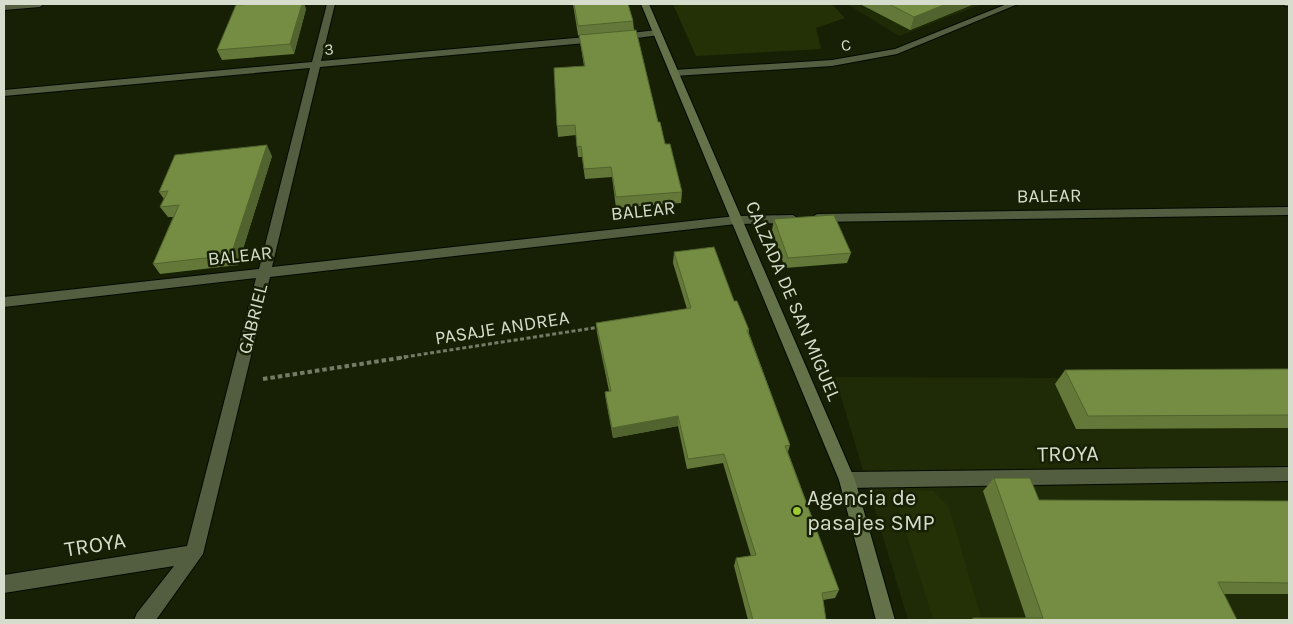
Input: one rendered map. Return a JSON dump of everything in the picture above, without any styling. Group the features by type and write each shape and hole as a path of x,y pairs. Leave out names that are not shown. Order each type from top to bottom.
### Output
{"main road":[{"name":"CALZADA DE SAN MIGUEL","path":"645,4 847,480 886,620"}],"street":[{"path":"4,7 40,4"},
{"name":"GABRIEL","path":"144,620 194,554 331,4"},
{"name":"C","path":"674,73 832,63 897,51 1014,4"},
{"name":"3","path":"4,93 657,33"},
{"name":"BALEAR","path":"4,302 736,220 1289,211"},
{"name":"TROYA","path":"847,480 1289,474"},
{"name":"TROYA","path":"4,584 194,554"}],"path":[{"name":"PASAJE ANDREA","path":"236,383 606,326"}],"shaded area":[{"path":"673,4 832,4 845,18 816,28 821,49 696,56"},
{"path":"847,4 982,4 899,36"},
{"path":"835,377 1289,379 1289,620 908,620"},
{"path":"893,490 933,491 949,507 982,620 933,620"}],"building":[{"path":"302,4 290,44 217,50 236,5"},
{"path":"574,4 628,4 633,21 578,26"},
{"path":"889,4 946,4 914,17"},
{"path":"636,30 658,122 660,122 665,144 670,144 682,192 616,197 611,167 584,169 581,146 577,147 575,125 557,126 554,68 585,66 579,35"},
{"path":"267,145 231,255 153,264 179,205 160,207 168,191 159,192 175,155"},
{"path":"834,215 851,253 788,258 774,219"},
{"path":"714,247 734,301 737,301 749,330 747,330 790,445 785,446 839,590 822,593 826,620 753,620 736,558 756,555 724,454 688,459 678,416 612,428 605,392 611,391 596,323 691,308 674,252"},
{"path":"1289,369 1289,415 1088,416 1065,370"},
{"path":"994,478 1030,478 1039,500 1289,501 1289,583 1218,582 1237,620 974,620 973,618 1043,618"}],"place":[{"name":"Agencia de pasajes SMP","path":"797,511"}]}
